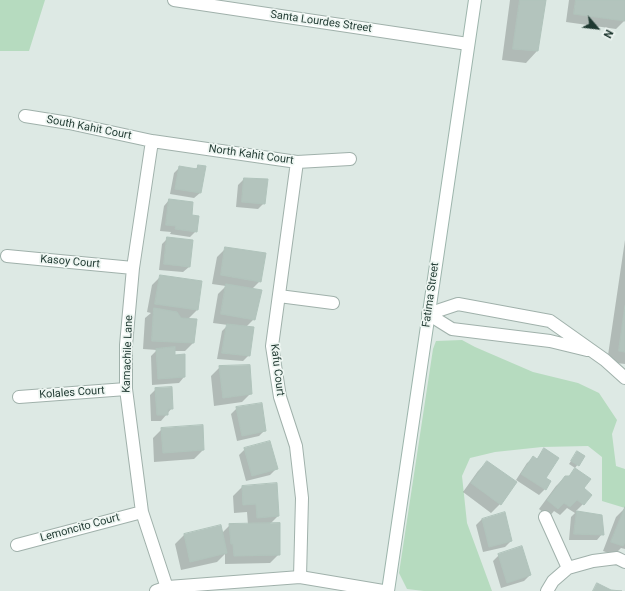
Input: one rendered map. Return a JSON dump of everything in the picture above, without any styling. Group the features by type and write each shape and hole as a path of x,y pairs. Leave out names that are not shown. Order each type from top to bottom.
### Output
{"street":[{"name":"Santa Lourdes Street","path":"174,0 468,44"},
{"name":"Fatima Street","path":"388,591 475,0"},
{"name":"South Kahit Court","path":"25,116 152,140"},
{"name":"North Kahit Court","path":"152,140 297,162 350,159"},
{"name":"Kamachile Lane","path":"152,140 133,268 126,345 126,389 142,512 164,590"},
{"name":"Kafu Court","path":"297,162 272,346 280,397 296,446 302,498 300,577"},
{"name":"Kasoy Court","path":"7,256 133,268"},
{"path":"279,296 333,304"},
{"path":"428,314 458,304 550,321 605,360 625,378"},
{"path":"428,314 452,329 550,341 592,351"},
{"name":"Kolales Court","path":"19,397 126,389"},
{"name":"Lemoncito Court","path":"17,545 142,512"},
{"path":"545,517 568,568"},
{"path":"547,591 553,581 568,568 593,561 616,558 625,562"},
{"path":"164,590 300,577 383,591"}],"green space":[{"path":"0,0 45,0 29,51 0,51"},
{"path":"462,340 533,372 578,383 599,393 617,420 612,434 616,466 625,469 625,508 602,501 602,457 588,446 542,447 495,452 470,458 462,476 467,523 492,591 424,591 407,589 399,573 433,349 436,341"}],"building":[{"path":"520,0 546,0 538,51 513,49"},
{"path":"576,0 625,0 625,21 574,14"},
{"path":"198,165 206,166 201,193 175,189 179,166 197,169"},
{"path":"244,178 268,179 265,204 242,202"},
{"path":"169,199 193,202 192,215 199,216 197,232 175,229 176,226 166,225"},
{"path":"167,237 193,240 190,267 164,264"},
{"path":"225,247 266,253 261,282 221,275"},
{"path":"160,275 202,281 198,310 155,304"},
{"path":"226,284 262,290 255,320 221,314"},
{"path":"625,306 625,352 619,351"},
{"path":"154,308 177,312 181,318 197,319 194,343 152,341"},
{"path":"227,324 254,327 250,356 222,353"},
{"path":"175,347 175,355 185,354 185,377 158,379 156,349"},
{"path":"250,365 252,394 223,398 219,366"},
{"path":"172,387 173,409 168,409 168,415 157,415 155,388"},
{"path":"262,403 266,431 242,436 236,407"},
{"path":"203,425 204,450 163,453 161,428"},
{"path":"270,441 278,469 252,476 244,448"},
{"path":"544,448 559,458 546,478 551,481 546,490 521,474 533,456 537,459"},
{"path":"577,451 585,456 579,466 571,461"},
{"path":"487,461 517,482 501,505 471,483"},
{"path":"575,468 591,479 584,488 592,495 584,505 577,500 570,507 564,503 558,509 547,500 565,476 569,476"},
{"path":"277,483 279,516 257,518 256,504 243,505 242,486"},
{"path":"625,507 625,542 623,546 611,542"},
{"path":"577,511 602,515 604,535 574,534"},
{"path":"505,512 512,541 489,547 482,519"},
{"path":"280,523 280,555 234,556 229,524"},
{"path":"221,525 227,553 190,562 184,534"},
{"path":"522,546 531,575 507,583 498,554"},
{"path":"597,583 611,590 622,591 593,591"}]}
